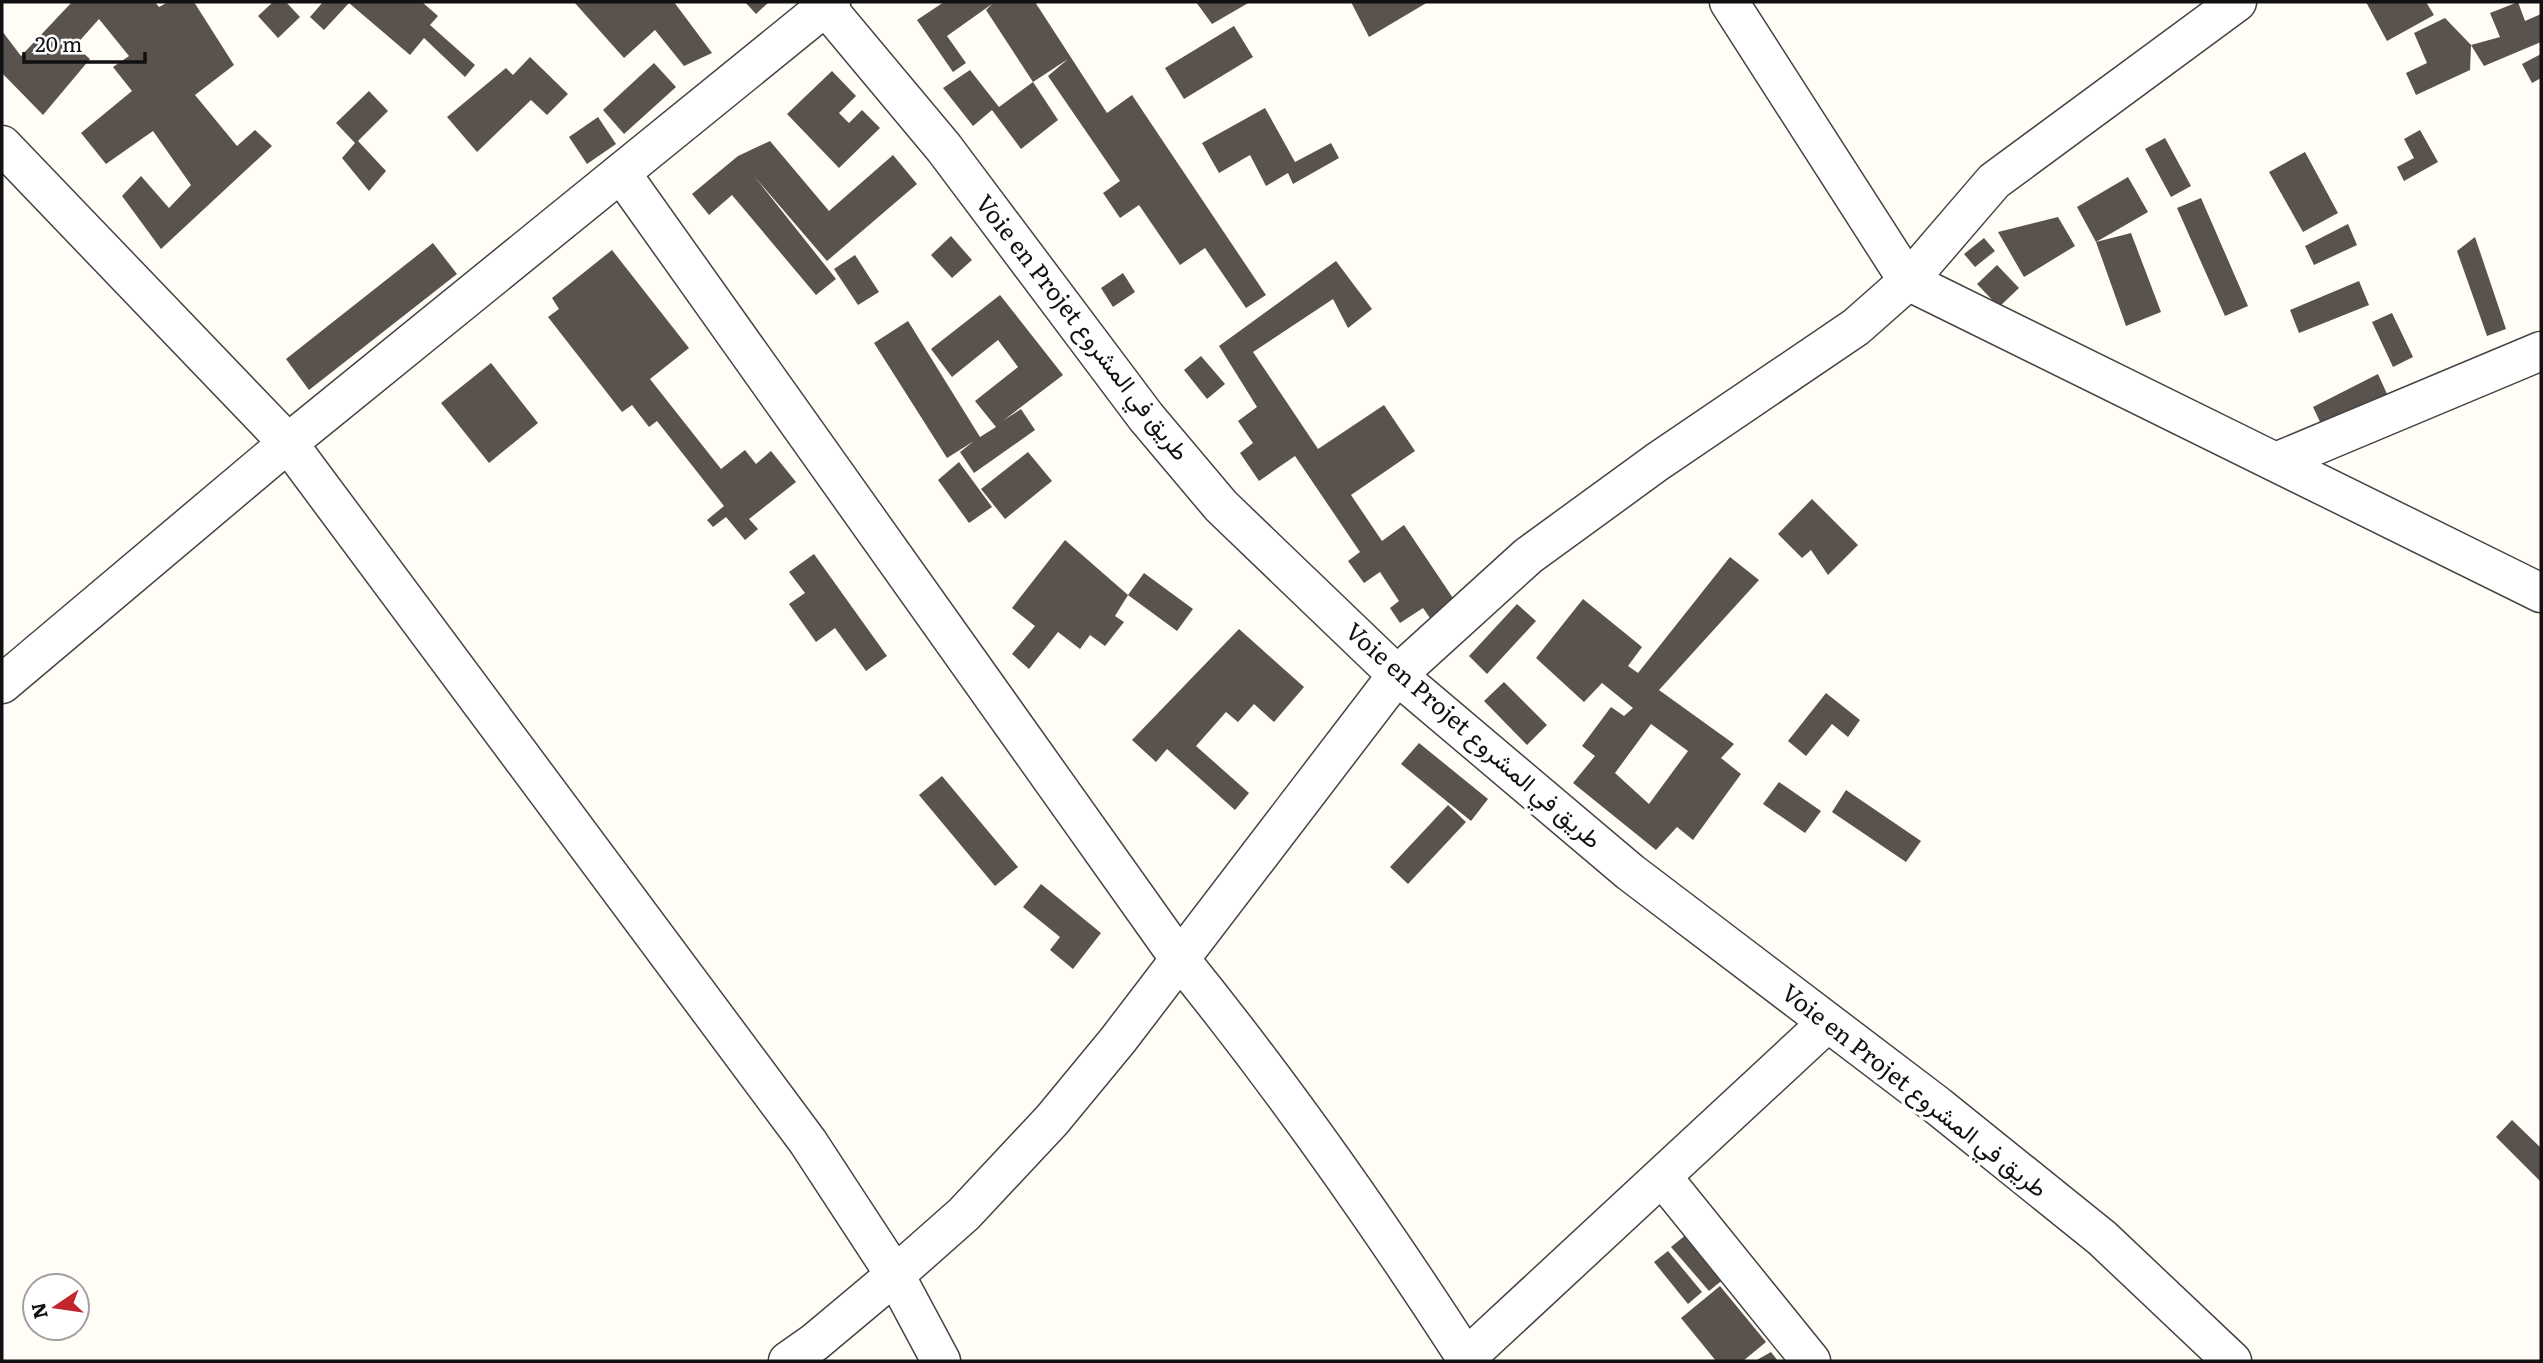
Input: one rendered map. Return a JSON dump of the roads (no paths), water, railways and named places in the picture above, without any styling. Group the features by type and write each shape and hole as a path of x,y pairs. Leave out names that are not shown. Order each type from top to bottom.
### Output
{"street":[{"path":"1729,2 1908,281 2541,593"},
{"path":"788,1361 815,1342 964,1214 1052,1120 1118,1040 1396,675 1528,556 1657,462 1856,327 1908,281 1994,181 2237,2"},
{"path":"2,684 288,443 826,3"},
{"name":"Voie en Projet طريق في المشروع","path":"826,3 944,148 1146,417 1221,506 1396,675 1630,872 1938,1106 2102,1238 2232,1361"},
{"path":"2,145 288,443 808,1142 895,1275 941,1361"},
{"path":"621,173 1179,958 1247,1042 1374,1220 1467,1360 1827,1023"},
{"path":"2276,462 2541,351"},
{"path":"1663,1178 1811,1361"}]}
